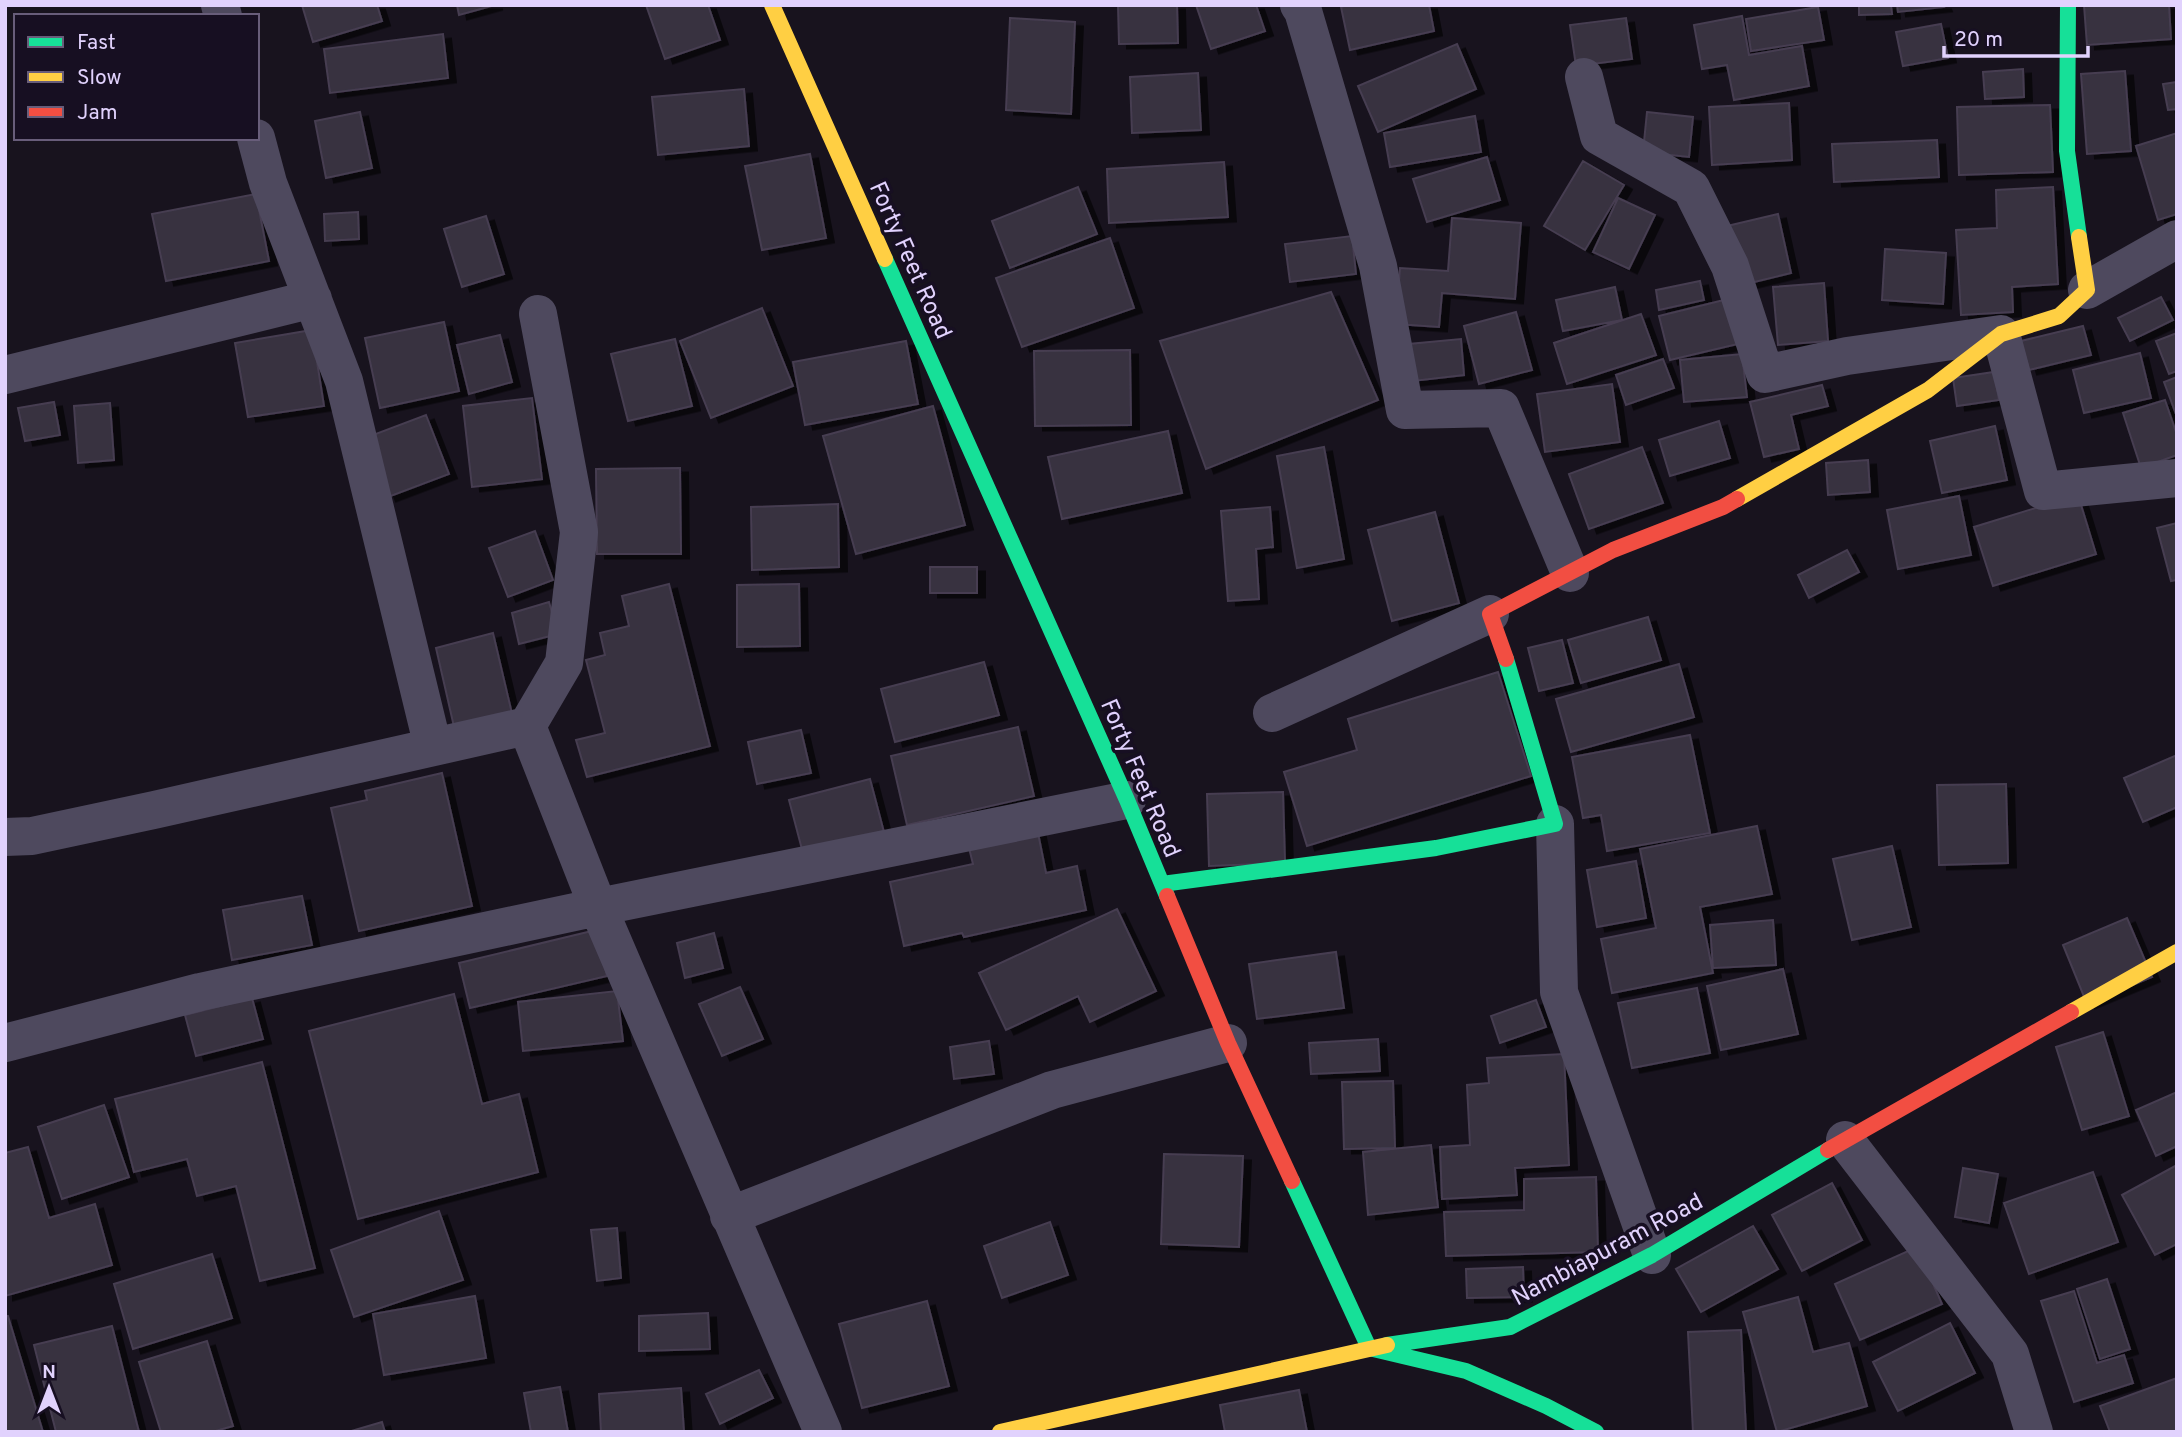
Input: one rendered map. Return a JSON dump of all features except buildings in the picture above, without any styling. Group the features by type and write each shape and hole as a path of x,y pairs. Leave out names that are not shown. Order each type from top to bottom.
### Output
{"street":[{"name":"Forty Feet Road","path":"772,5 1127,800 1228,1042 1369,1348"},
{"path":"1299,5 1303,10 1378,266 1405,410 1501,408 1570,573"},
{"path":"2068,5 2067,151 2087,290"},
{"path":"1584,78 1599,136 1691,188 1730,266 1765,374 1847,356 2001,334 2059,316 2087,290 2177,239"},
{"path":"257,140 268,183 344,381 433,747"},
{"path":"5,375 313,299"},
{"path":"5,837 32,835 154,810 527,726 564,663 579,532 538,314"},
{"path":"1272,713 1490,614 1613,550 1723,508 1928,390 2001,334"},
{"path":"2001,334 2043,491 2177,478"},
{"path":"1490,614 1505,654 1555,824 1559,992 1652,1255"},
{"path":"527,726 598,907 822,1432"},
{"path":"5,1043 200,992 598,907 1127,800"},
{"path":"1162,884 1436,848 1555,824"},
{"name":"Nambiapuram Road","path":"1000,1432 1369,1348 1510,1327 1652,1255 1845,1140 2177,953"},
{"path":"729,1216 1052,1090 1228,1042"},
{"path":"1845,1140 2010,1354 2034,1432"},
{"path":"1369,1348 1466,1371 1546,1406 1596,1432"}],"traffic: fast":[{"path":"2068,5 2067,151 2079,237"},
{"path":"885,259 1127,800 1167,896"},
{"path":"1162,884 1436,848 1555,824 1506,659"},
{"path":"1387,1345 1510,1327 1652,1255 1828,1150"},
{"path":"1292,1181 1369,1348 1466,1371 1546,1406 1596,1432"}],"traffic: slow":[{"path":"772,5 885,259"},
{"path":"1737,499 1928,390 2001,334 2059,316 2087,290 2079,237"},
{"path":"2071,1012 2177,952"},
{"path":"1000,1432 1387,1345"}],"traffic: jam":[{"path":"1506,659 1490,614 1613,550 1737,499"},
{"path":"1167,896 1228,1043 1292,1181"},
{"path":"1828,1150 2071,1012"}]}
